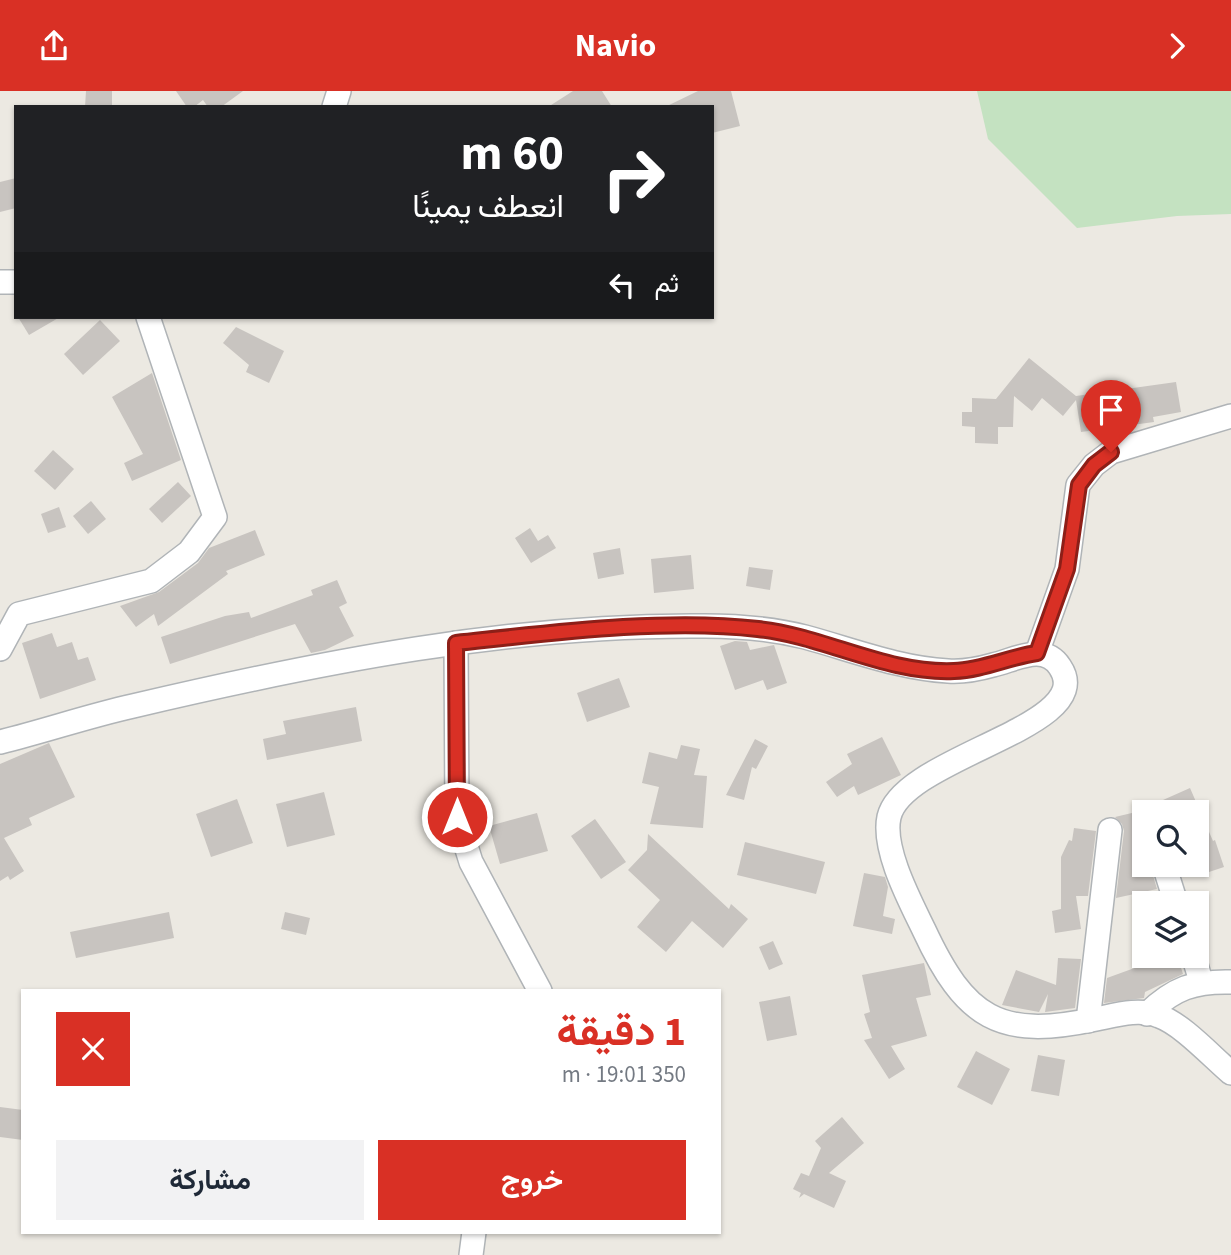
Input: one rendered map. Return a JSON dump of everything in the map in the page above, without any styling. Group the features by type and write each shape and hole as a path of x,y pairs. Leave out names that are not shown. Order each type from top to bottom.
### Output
{"street":[{"path":"0,649 19,614 151,581 189,552 215,517 149,319"},
{"path":"1037,653 1067,569 1079,485 1094,465 1111,452 1231,416"},
{"path":"0,742 129,706 388,652 544,634 704,626 758,629 802,636 912,667 953,671 991,666 1037,653 1051,657 1060,666 1066,680 1064,696 1051,710 1020,729 923,776 899,795 888,818 890,846 905,889 943,970 965,997 994,1020 1027,1029 1130,1012 1160,1016 1231,1073"},
{"path":"456,643 457,817 471,862 539,989"},
{"path":"1088,1021 1110,830"},
{"path":"1197,968 1201,981"},
{"path":"1147,1014 1163,999 1201,981 1231,982"},
{"path":"471,1255 474,1234"}],"green space":[{"path":"977,91 1231,91 1231,214 1177,216 1077,228 988,139"}],"building":[{"path":"86,91 112,91 112,105 85,105"},
{"path":"176,91 243,91 224,105 207,105 203,100 197,105 186,105"},
{"path":"573,91 602,91 611,105 551,105"},
{"path":"698,91 731,91 740,126 714,132 714,105 669,105"},
{"path":"14,178 14,208 0,212 0,182"},
{"path":"19,319 57,319 29,335"},
{"path":"100,320 120,341 83,375 64,354"},
{"path":"236,327 284,351 269,383 246,372 249,365 223,343"},
{"path":"1029,358 1076,396 1176,382 1181,412 1153,417 1154,422 1081,432 1076,400 1063,416 1042,398 1032,411 1014,396 1013,427 998,427 998,444 975,443 975,427 962,426 962,412 972,412 972,398 996,399"},
{"path":"152,373 181,460 132,481 124,463 143,454 112,397"},
{"path":"53,450 74,469 55,490 34,471"},
{"path":"178,482 191,496 162,523 149,509"},
{"path":"91,501 106,519 88,534 73,516"},
{"path":"59,507 66,527 48,533 41,514"},
{"path":"530,528 538,541 548,535 556,548 531,563 515,538"},
{"path":"255,530 265,555 226,571 228,574 158,626 154,614 136,627 120,606 159,592 198,563 209,548"},
{"path":"620,548 624,574 598,579 593,553"},
{"path":"691,555 694,589 654,593 651,559"},
{"path":"749,567 773,570 770,590 746,586"},
{"path":"337,580 347,603 339,607 354,636 325,650 311,653 295,624 170,664 161,637 225,616 249,612 251,618 313,595 311,590"},
{"path":"52,633 57,647 72,642 78,660 88,657 96,680 40,699 22,643"},
{"path":"735,641 747,642 750,650 774,645 787,683 767,690 763,680 735,690 720,646"},
{"path":"619,678 630,707 587,722 577,693"},
{"path":"356,707 362,741 267,760 263,739 286,734 283,721"},
{"path":"882,737 901,775 858,795 854,786 837,797 826,782 852,764 847,754"},
{"path":"755,739 768,746 756,769 752,767 744,800 726,795"},
{"path":"49,743 75,797 29,818 32,825 4,838 24,871 10,880 8,876 0,881 0,764"},
{"path":"681,745 700,749 694,775 707,776 703,828 650,824 659,787 642,783 649,752 677,759"},
{"path":"1190,788 1195,800 1163,800"},
{"path":"324,792 335,835 287,847 276,804"},
{"path":"237,799 253,843 211,857 196,814"},
{"path":"537,813 548,851 500,864 489,826"},
{"path":"1132,813 1132,877 1154,877 1157,889 1132,891 1132,894 1116,898 1124,831 1122,824 1115,817"},
{"path":"595,819 626,862 601,879 571,836"},
{"path":"1074,828 1096,831 1088,896 1076,896 1081,929 1055,933 1052,911 1061,909 1061,857 1069,840 1072,841"},
{"path":"1209,832 1213,841 1215,840 1224,867 1209,872"},
{"path":"648,834 729,909 731,904 748,919 723,948 692,921 666,952 637,927 660,900 628,870 647,850"},
{"path":"745,842 825,862 816,894 737,875"},
{"path":"864,873 885,877 888,887 883,916 895,919 892,934 853,926"},
{"path":"169,912 174,938 76,958 70,932"},
{"path":"285,912 310,918 306,935 281,929"},
{"path":"773,941 783,964 769,970 759,947"},
{"path":"1058,958 1081,959 1075,1008 1045,1012 1048,994 1039,1012 1002,1005 1016,970 1056,985"},
{"path":"924,963 931,995 916,998 927,1036 891,1046 905,1069 889,1079 864,1040 872,1038 864,1014 870,1012 862,975"},
{"path":"1134,968 1181,968 1183,974 1145,992 1144,998 1104,1003 1107,978"},
{"path":"790,996 797,1035 767,1041 759,1002"},
{"path":"976,1051 1010,1069 992,1105 957,1087"},
{"path":"1038,1055 1065,1060 1059,1096 1031,1091"},
{"path":"0,1107 21,1110 21,1140 0,1137"},
{"path":"842,1117 864,1143 829,1173 846,1181 834,1208 804,1194 799,1198 801,1193 793,1189 801,1173 809,1176 821,1148 815,1141"}],"route":[{"path":"457,817 456,643 544,634 704,626 758,629 802,636 912,667 953,671 991,666 1037,653 1067,569 1079,485 1094,465 1111,452"}]}
